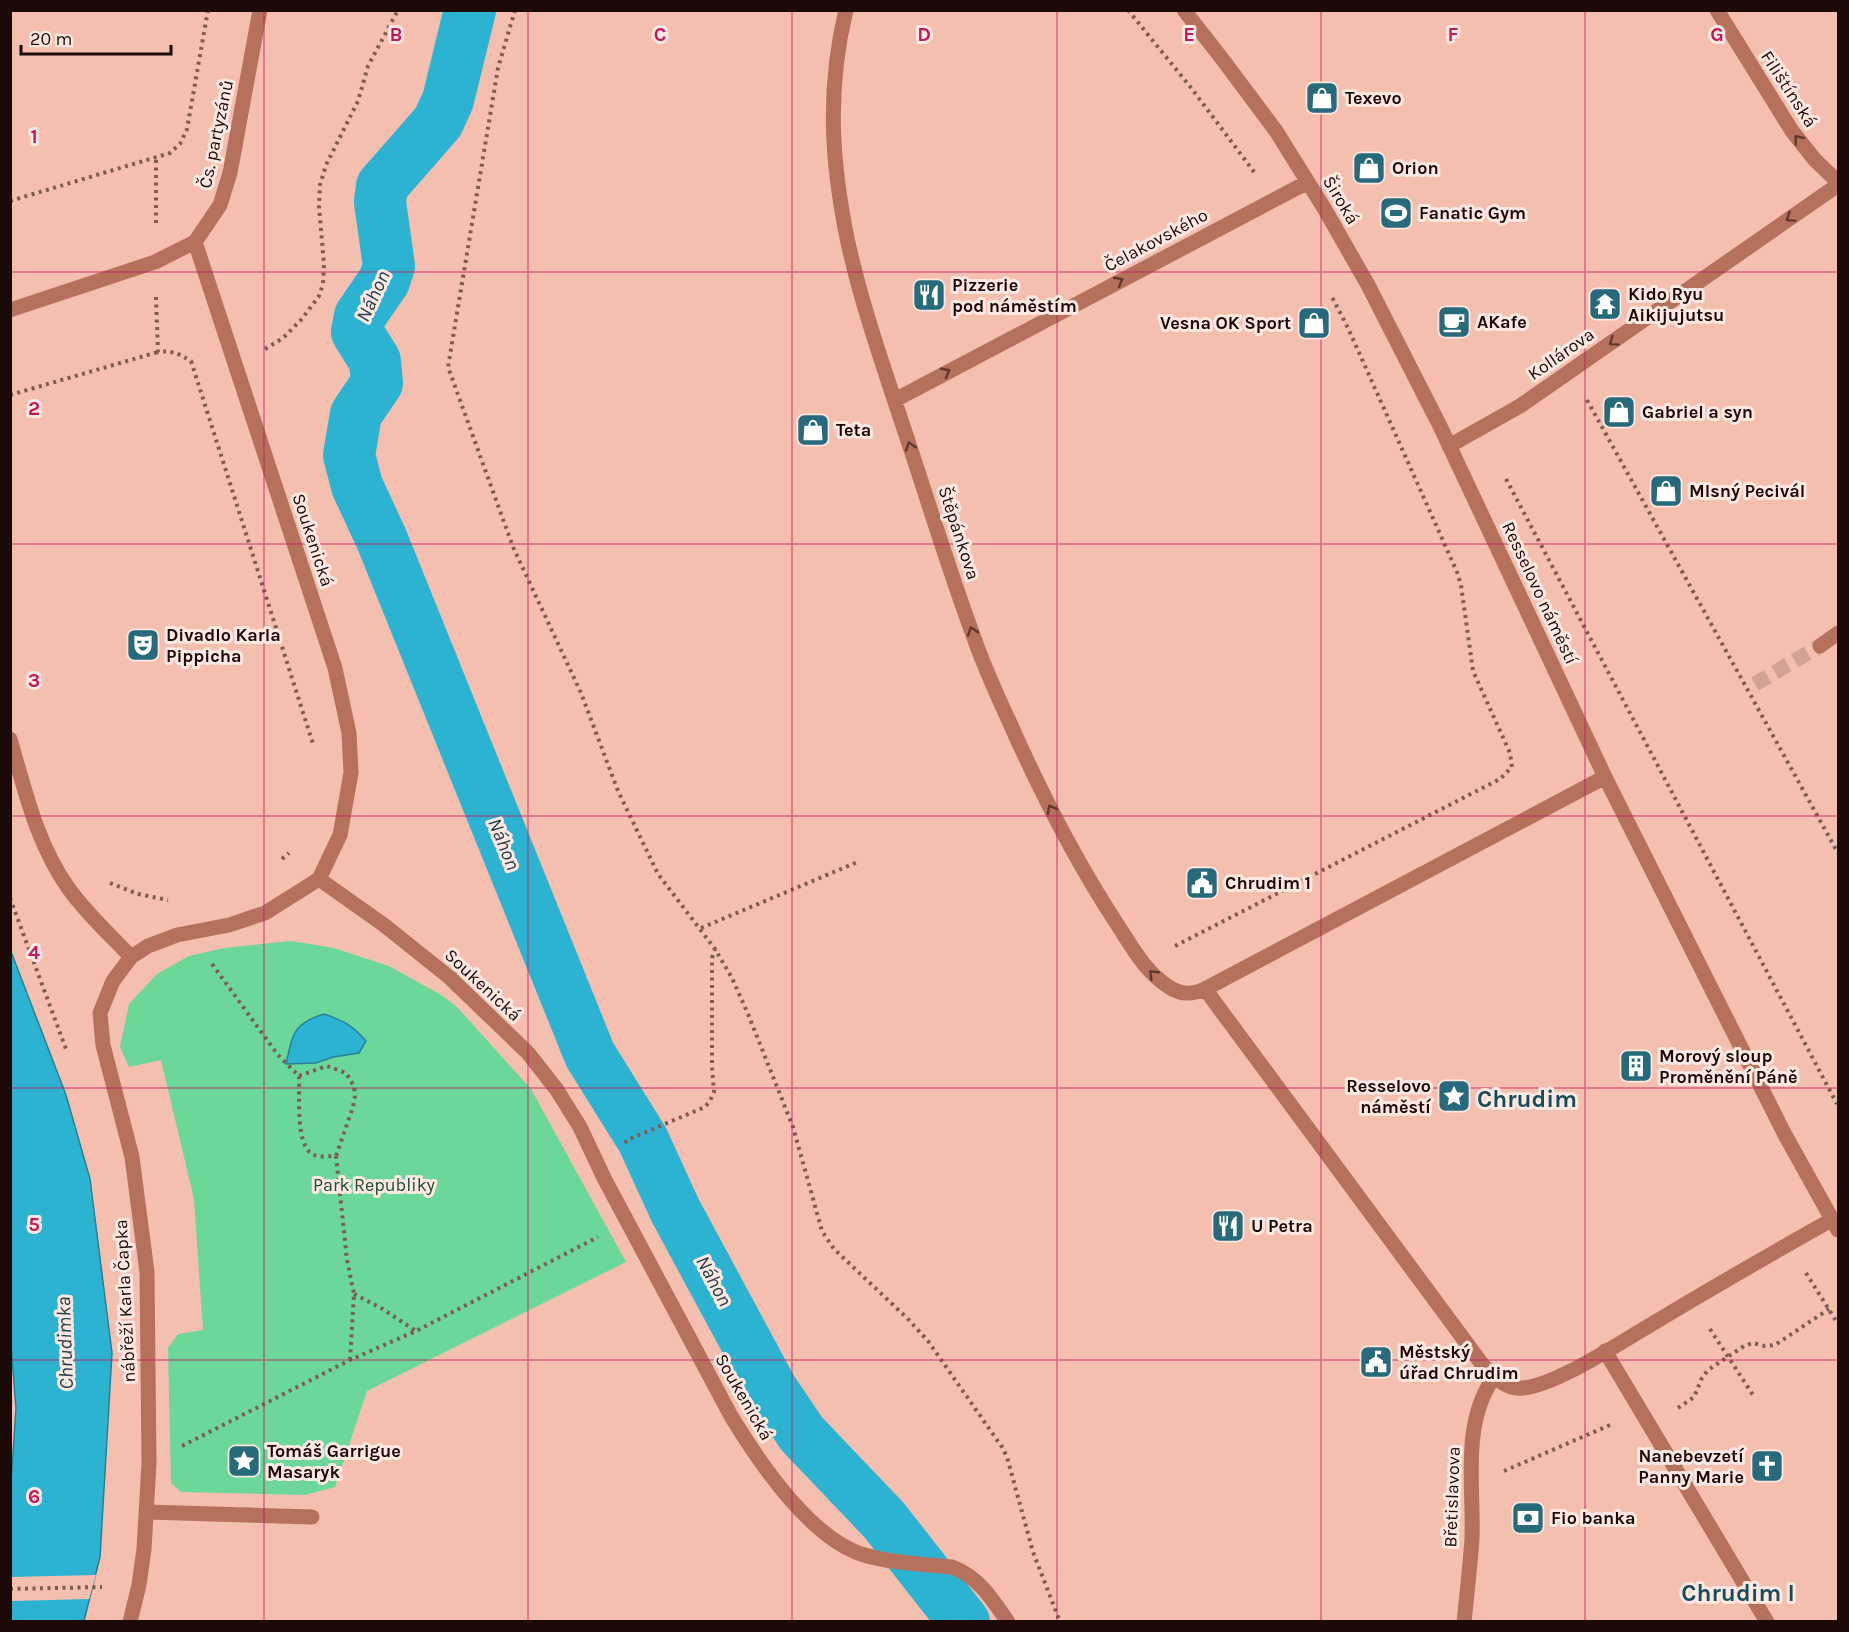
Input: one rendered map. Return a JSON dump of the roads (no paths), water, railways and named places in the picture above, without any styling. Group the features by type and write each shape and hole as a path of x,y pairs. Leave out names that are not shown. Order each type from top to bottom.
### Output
{"street":[{"name":"Čs. partyzánů","path":"10,310 155,262 195,242 220,205 230,173 260,10"},
{"name":"Štěpánkova","path":"846,10 833,82 832,130 837,181 847,240 895,400 974,637 1033,777 1095,891 1142,963 1157,979 1181,993 1194,994 1205,989"},
{"name":"Široká","path":"1184,10 1276,131 1308,182 1368,285 1440,426"},
{"name":"Filištínská","path":"1717,10 1792,131 1815,160 1839,183"},
{"name":"Čelakovského","path":"895,400 1308,182"},
{"name":"Kollárova","path":"1449,446 1520,406 1839,183"},
{"name":"Soukenická","path":"195,242 335,669 349,733 351,773 340,835 318,879 384,925 449,977 528,1053 557,1089 580,1127 604,1178 730,1416 782,1490 825,1534 860,1553 874,1557 952,1567 972,1577 983,1587 1008,1622"},
{"name":"Resselovo náměstí","path":"1205,989 1482,1364 1494,1377 1508,1386 1517,1388 1536,1386 1555,1378 1605,1352 1788,1245 1836,1224 1784,1133 1605,777 1440,426"},
{"path":"1820,646 1839,633"},
{"path":"10,739 36,829 52,864 82,907 131,957"},
{"path":"1205,989 1605,777"},
{"name":"nábřeží Karla Čapka","path":"130,1622 139,1585 149,1463 147,1272 132,1157 102,1045 100,1013 113,981 131,957 161,940 229,925 265,913 318,879"},
{"path":"1605,1352 1767,1622"},
{"name":"Břetislavova","path":"1464,1622 1472,1539 1471,1486 1476,1419 1487,1387 1494,1377"},
{"path":"146,1512 312,1516"}],"water":[{"name":"Chrudimka","path":"10,949 66,1095 90,1179 112,1353 100,1557 84,1621 11,1621 10,1499 16,1408 10,1333"},
{"path":"324,1014 347,1024 366,1041 359,1053 333,1057 316,1063 286,1064 290,1045 300,1026"}],"waterway":[{"name":"Náhon","path":"470,10 448,100 438,122 382,186 380,202 389,266 384,281 360,316 357,332 375,361 377,383 356,414 349,455 357,486 382,540 590,1055 643,1140 675,1210 771,1388 802,1434 884,1520 964,1622"}],"tunnel":[{"path":"1755,684 1820,646"}],"place":[{"name":"Texevo","path":"1322,98"},
{"name":"Orion","path":"1369,168"},
{"name":"Fanatic Gym","path":"1396,213"},
{"name":"Pizzerie pod náměstím","path":"929,295"},
{"name":"Kido Ryu Aikijujutsu","path":"1605,304"},
{"name":"AKafe","path":"1454,322"},
{"name":"Vesna OK Sport","path":"1314,323"},
{"name":"Gabriel a syn","path":"1619,412"},
{"name":"Teta","path":"813,430"},
{"name":"Mlsný Pecivál","path":"1666,491"},
{"name":"Divadlo Karla Pippicha","path":"143,645"},
{"name":"Chrudim 1","path":"1202,883"},
{"name":"Morový sloup Proměnění Páně","path":"1636,1066"},
{"name":"Resselovo náměstí","path":"1454,1096"},
{"name":"U Petra","path":"1228,1226"},
{"name":"Městský úřad Chrudim","path":"1376,1362"},
{"name":"Tomáš Garrigue Masaryk","path":"244,1461"},
{"name":"Nanebevzetí Panny Marie","path":"1767,1466"},
{"name":"Fio banka","path":"1528,1518"}],"district":[{"name":"Chrudim","path":"1527,1099"},
{"name":"Chrudim I","path":"1738,1593"}],"park label":[{"name":"Park Republiky","path":"374,1185"}]}
